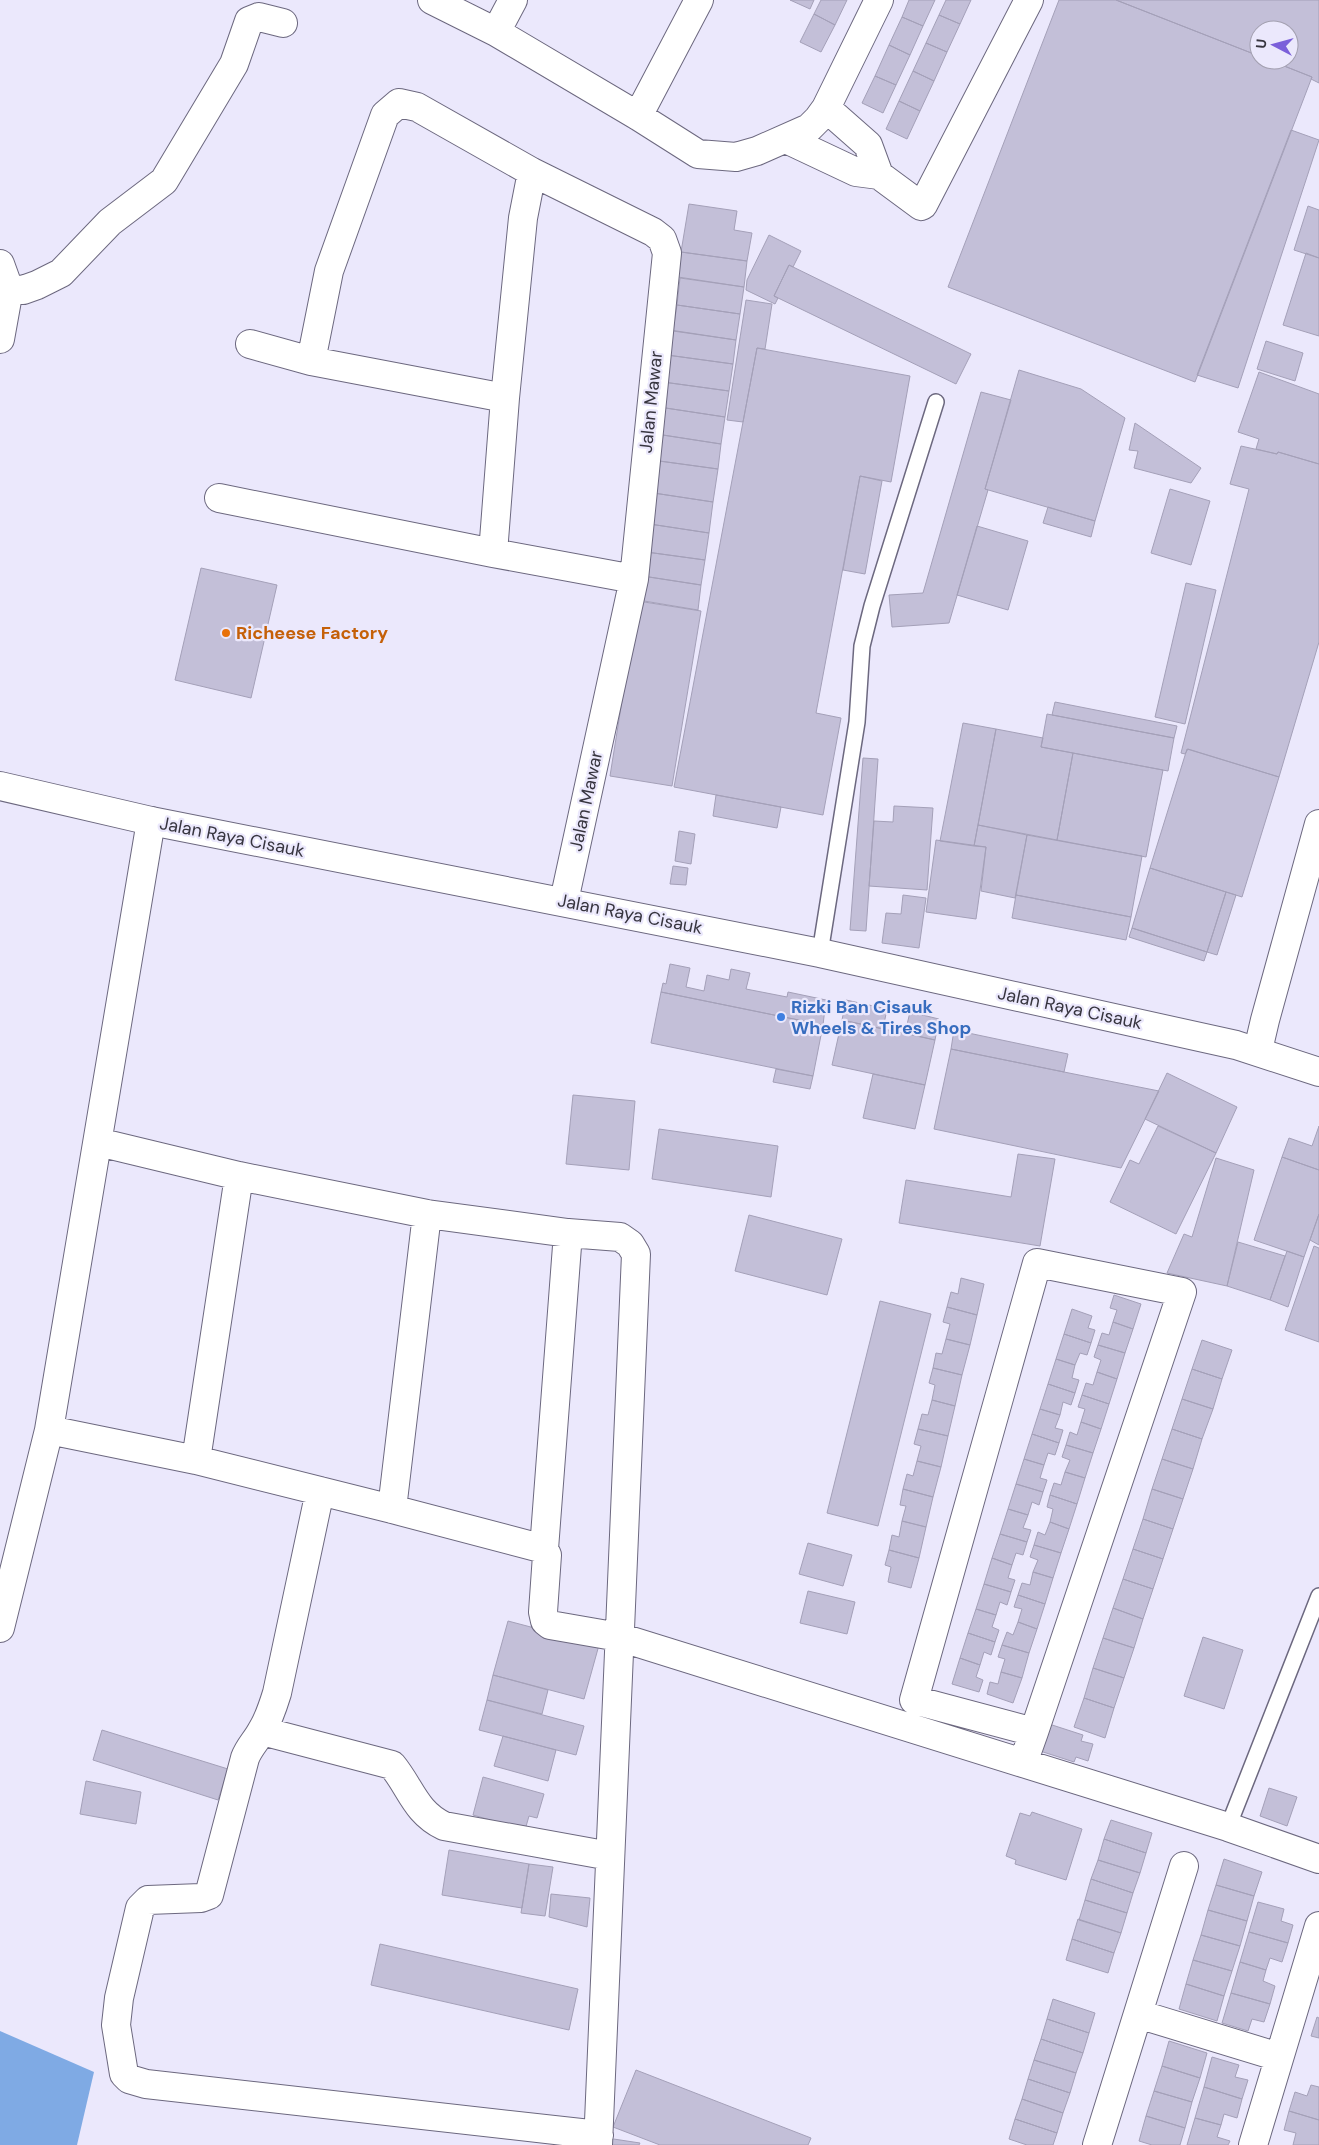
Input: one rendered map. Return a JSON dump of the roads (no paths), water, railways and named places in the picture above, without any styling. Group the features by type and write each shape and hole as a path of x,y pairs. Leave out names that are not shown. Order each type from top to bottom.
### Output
{"street":[{"path":"432,0 496,32 638,116 698,154 736,157 786,139 809,128 818,119 826,108 879,0"},
{"path":"496,32 513,0"},
{"path":"638,116 699,0"},
{"path":"786,139 856,172 878,175 921,206 923,205 1029,0"},
{"path":"9,289 23,290 30,288 61,273 110,222 164,181 234,64 249,21 259,17 283,23"},
{"name":"Jalan Mawar","path":"311,361 329,271 374,140 385,115 399,103 417,108 532,172 653,232 662,239 667,253 634,578 564,901"},
{"path":"826,108 868,145 878,175"},
{"path":"493,553 505,398 523,218 532,172"},
{"path":"0,264 9,289 0,339"},
{"path":"250,344 311,361 505,398"},
{"path":"219,498 493,553 634,578"},
{"name":"Jalan Raya Cisauk","path":"0,786 151,821 820,953 1258,1050 1319,1072"},
{"path":"0,1628 49,1430 151,821"},
{"path":"1258,1050 1319,824"},
{"path":"98,1142 239,1176 427,1214 568,1233 620,1237 630,1244 636,1254 598,2140 146,2084 129,2079 124,2074 116,2025 119,1998 140,1908 148,1900 201,1898 209,1895 245,1758 249,1749 262,1732 277,1693 320,1491"},
{"path":"196,1460 239,1176"},
{"path":"392,1509 427,1214"},
{"path":"568,1233 544,1549 547,1555 543,1612 545,1621 550,1625 619,1636 1228,1827 1319,1859"},
{"path":"1023,1763 1034,1732 1182,1292 1037,1263 914,1700 1034,1732"},
{"path":"49,1430 196,1460 544,1549"},
{"path":"262,1732 392,1765 419,1808 430,1820 444,1826 610,1856"},
{"path":"1097,2145 1184,1866"},
{"path":"1253,2145 1319,1926"},
{"path":"1138,2014 1279,2057"}],"lane":[{"path":"820,953 857,722 862,646 872,606 936,402"},
{"path":"1228,1827 1319,1596"}],"water":[{"path":"0,2031 94,2072 77,2145 0,2145"}],"place":[{"name":"Richeese Factory","path":"226,633"},
{"name":"Rizki Ban Cisauk Wheels & Tires Shop","path":"781,1017"}]}
